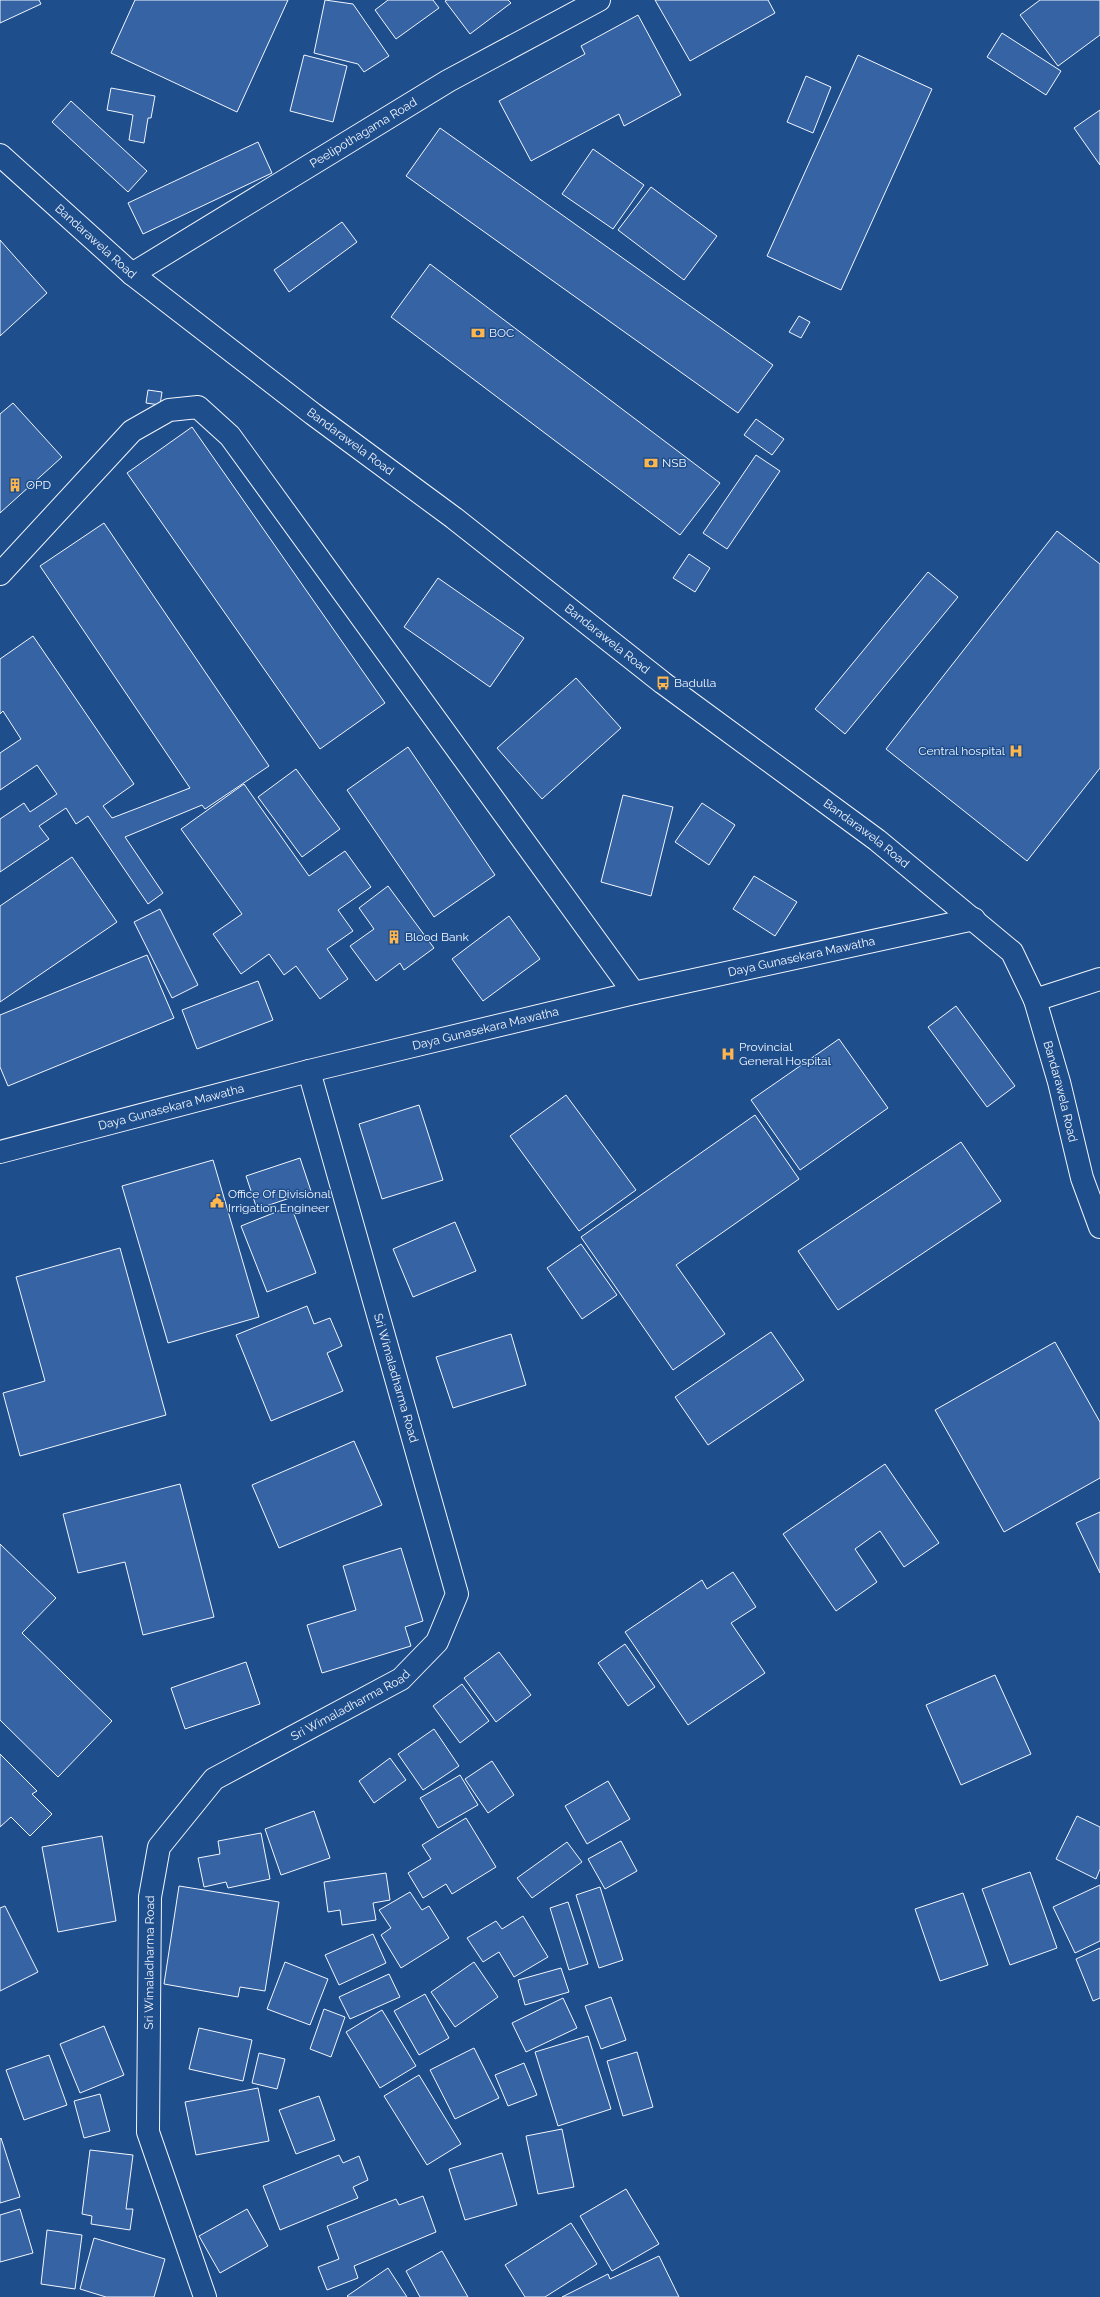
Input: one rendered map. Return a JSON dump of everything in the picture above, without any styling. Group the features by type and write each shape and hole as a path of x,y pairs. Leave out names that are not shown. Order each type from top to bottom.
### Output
{"main road":[{"name":"Peelipothagama Road","path":"132,274 448,81 599,0"},
{"name":"Bandarawela Road","path":"0,155 132,274 314,414 454,518 663,683 877,840 1012,952 1035,1000 1059,1082 1082,1178 1100,1227"},
{"path":"0,574 132,431 169,410 198,407 230,436 634,993"},
{"name":"Daya Gunasekara Mawatha","path":"0,1152 309,1071 634,993 974,919"},
{"path":"1035,1000 1100,980"},
{"name":"Sri Wimaladharma Road","path":"205,2297 148,2132 150,1897 159,1846 214,1779 401,1679 437,1642 456,1594 309,1071"}],"building":[{"path":"0,0 39,0 41,4 0,23"},
{"path":"135,0 288,0 237,112 111,53"},
{"path":"325,0 353,4 389,56 364,72 358,64 314,53"},
{"path":"388,0 433,0 439,8 396,39 375,10"},
{"path":"508,0 511,3 470,34 445,1"},
{"path":"655,0 768,0 775,13 690,61"},
{"path":"1040,0 1100,0 1100,35 1058,66 1020,15"},
{"path":"638,15 681,95 624,126 619,114 531,161 499,101 585,54 581,46"},
{"path":"1002,33 1061,71 1046,95 987,57"},
{"path":"304,55 347,66 333,122 290,111"},
{"path":"858,55 932,89 841,290 767,256"},
{"path":"806,76 831,87 813,133 787,122"},
{"path":"111,88 155,96 151,118 148,118 144,143 129,140 133,115 107,110"},
{"path":"71,101 147,171 128,192 52,122"},
{"path":"1100,110 1100,165 1074,128"},
{"path":"440,128 773,365 738,413 406,176"},
{"path":"258,142 272,173 143,234 128,203"},
{"path":"593,149 644,185 613,229 562,194"},
{"path":"651,187 717,236 684,280 618,230"},
{"path":"342,222 357,242 289,292 274,270"},
{"path":"0,240 47,293 0,336"},
{"path":"430,264 720,483 680,535 391,317"},
{"path":"799,316 810,322 801,338 789,332"},
{"path":"148,390 162,392 160,405 146,403"},
{"name":"OPD","path":"13,403 62,457 0,513 0,414"},
{"path":"756,419 784,439 772,455 744,435"},
{"path":"192,427 385,703 320,749 127,473"},
{"path":"756,455 780,471 727,549 703,533"},
{"path":"104,523 269,766 205,809 202,805 125,837 163,893 148,904 88,816 76,824 66,808 39,826 49,839 0,872 0,819 24,803 30,812 57,794 37,765 0,790 0,753 21,739 3,711 0,714 0,659 33,636 134,784 103,806 112,818 190,788 40,566"},
{"path":"1057,531 1100,564 1100,768 1027,861 886,749"},
{"path":"689,554 710,568 695,592 673,578"},
{"path":"928,572 958,597 845,734 815,709"},
{"path":"438,578 524,638 490,687 404,627"},
{"path":"576,678 621,728 542,799 497,748"},
{"path":"408,747 495,875 434,917 347,790"},
{"path":"296,769 340,829 302,857 258,797"},
{"path":"244,784 309,876 345,851 371,887 338,910 353,931 327,949 348,979 320,999 296,966 284,975 269,954 241,974 213,934 242,914 181,829"},
{"path":"623,795 673,807 651,896 601,882"},
{"path":"702,803 735,825 709,865 675,842"},
{"path":"72,857 117,922 0,1002 0,906"},
{"path":"754,876 797,902 775,936 733,909"},
{"name":"Blood Bank","path":"388,886 434,948 404,970 400,963 376,981 350,946 374,929 359,908"},
{"path":"160,909 198,985 172,998 134,922"},
{"path":"509,916 540,959 483,1001 452,959"},
{"path":"147,955 174,1018 8,1086 0,1067 0,1015"},
{"path":"258,981 273,1020 197,1049 182,1010"},
{"path":"956,1006 1015,1086 987,1107 928,1027"},
{"path":"839,1039 888,1108 800,1170 751,1100"},
{"path":"566,1095 636,1190 579,1231 510,1136"},
{"path":"419,1105 443,1180 382,1199 359,1124"},
{"path":"755,1115 799,1179 676,1265 725,1334 673,1370 581,1237"},
{"path":"961,1142 1001,1201 838,1310 798,1251"},
{"path":"300,1158 311,1191 257,1209 246,1176"},
{"path":"213,1160 259,1317 168,1343 122,1186"},
{"path":"291,1206 316,1273 267,1292 241,1226"},
{"path":"455,1222 476,1271 413,1297 393,1249"},
{"path":"581,1244 617,1295 582,1319 547,1268"},
{"path":"120,1248 166,1415 20,1456 3,1393 45,1381 16,1277"},
{"path":"307,1306 314,1324 330,1318 342,1346 327,1353 343,1391 271,1421 236,1335"},
{"path":"771,1332 804,1380 708,1445 675,1397"},
{"path":"511,1334 526,1385 453,1408 436,1357"},
{"path":"1055,1342 1100,1422 1100,1478 1004,1532 935,1410"},
{"path":"354,1441 382,1505 279,1548 252,1485"},
{"path":"885,1464 939,1543 904,1567 880,1531 855,1549 877,1582 836,1611 783,1534"},
{"path":"180,1484 214,1617 143,1635 125,1562 78,1573 63,1514"},
{"path":"1100,1512 1100,1573 1076,1523"},
{"path":"0,1544 56,1598 22,1633 112,1721 58,1777 0,1720"},
{"path":"401,1548 423,1621 405,1627 411,1646 322,1673 307,1625 356,1610 343,1566"},
{"path":"733,1572 756,1607 731,1623 765,1673 688,1725 625,1632 702,1580 707,1589"},
{"path":"625,1644 655,1687 628,1706 598,1663"},
{"path":"499,1652 531,1695 496,1722 464,1678"},
{"path":"246,1662 260,1704 185,1729 171,1688"},
{"path":"995,1675 1031,1754 961,1785 926,1705"},
{"path":"462,1684 489,1721 460,1743 433,1706"},
{"path":"434,1729 459,1766 423,1790 398,1754"},
{"path":"0,1754 37,1791 32,1794 52,1814 30,1836 11,1817 0,1827"},
{"path":"390,1758 406,1780 374,1803 359,1781"},
{"path":"492,1761 514,1795 488,1813 465,1779"},
{"path":"460,1775 478,1805 438,1828 420,1798"},
{"path":"608,1781 630,1819 587,1844 565,1806"},
{"path":"314,1811 330,1858 281,1875 265,1829"},
{"path":"1077,1816 1100,1827 1100,1869 1096,1879 1056,1859"},
{"path":"466,1818 496,1867 452,1894 446,1884 423,1898 408,1873 431,1859 422,1845"},
{"path":"261,1833 270,1879 228,1888 226,1882 204,1887 198,1858 220,1854 218,1841"},
{"path":"102,1836 116,1921 58,1932 42,1847"},
{"path":"621,1841 637,1871 605,1889 588,1859"},
{"path":"567,1842 582,1862 532,1898 517,1878"},
{"path":"1030,1872 1057,1948 1010,1965 982,1889"},
{"path":"386,1873 390,1900 373,1903 376,1920 342,1925 340,1910 328,1912 324,1882"},
{"path":"1100,1885 1100,1941 1075,1953 1053,1907"},
{"path":"179,1886 279,1902 265,1991 240,1987 238,1997 164,1984"},
{"path":"600,1887 623,1960 599,1968 576,1895"},
{"path":"410,1892 422,1910 429,1906 449,1938 401,1968 381,1935 391,1928 379,1910"},
{"path":"963,1893 988,1965 940,1981 915,1909"},
{"path":"568,1902 588,1964 569,1970 550,1908"},
{"path":"5,1906 38,1972 0,1991 0,1908"},
{"path":"523,1916 548,1957 514,1977 499,1952 483,1962 467,1938 496,1921 502,1929"},
{"path":"373,1934 386,1963 339,1985 325,1955"},
{"path":"1100,1948 1100,1998 1093,2001 1076,1959"},
{"path":"285,1962 328,1979 310,2025 267,2009"},
{"path":"474,1962 498,1997 455,2027 431,1992"},
{"path":"561,1968 569,1992 525,2005 518,1980"},
{"path":"389,1974 400,1997 350,2019 339,1997"},
{"path":"425,1994 449,2038 419,2055 394,2011"},
{"path":"611,1997 626,2040 601,2049 585,2006"},
{"path":"563,1998 577,2028 526,2052 512,2023"},
{"path":"324,2009 345,2017 331,2057 310,2049"},
{"path":"382,2010 416,2066 380,2088 346,2032"},
{"path":"104,2026 124,2075 80,2093 60,2044"},
{"path":"199,2028 252,2040 243,2081 189,2069"},
{"path":"588,2036 611,2109 558,2126 535,2052"},
{"path":"474,2048 499,2098 455,2119 430,2070"},
{"path":"637,2052 653,2107 623,2116 607,2061"},
{"path":"259,2053 285,2059 277,2089 252,2083"},
{"path":"49,2055 67,2105 24,2120 6,2070"},
{"path":"524,2063 537,2095 508,2106 495,2075"},
{"path":"419,2075 461,2144 427,2165 384,2096"},
{"path":"258,2088 269,2141 196,2155 185,2102"},
{"path":"100,2094 110,2131 84,2138 74,2101"},
{"path":"319,2096 335,2140 296,2154 279,2110"},
{"path":"562,2129 574,2187 538,2194 526,2136"},
{"path":"1,2138 20,2197 0,2203 0,2139"},
{"path":"90,2150 133,2155 126,2209 133,2209 130,2230 91,2224 92,2216 82,2214"},
{"path":"502,2153 517,2205 465,2220 449,2169"},
{"path":"339,2155 343,2163 359,2156 368,2180 353,2187 358,2198 280,2230 263,2186"},
{"path":"626,2189 659,2244 612,2271 580,2216"},
{"path":"423,2196 436,2232 354,2266 358,2278 327,2290 318,2267 339,2259 327,2226 396,2199 399,2205"},
{"path":"20,2209 33,2253 0,2262 0,2215"},
{"path":"247,2209 268,2246 220,2273 199,2236"},
{"path":"571,2223 597,2264 545,2297 525,2297 505,2265"},
{"path":"47,2230 82,2235 75,2289 41,2284"},
{"path":"94,2238 165,2259 154,2297 106,2297 80,2289"},
{"path":"442,2251 468,2297 420,2297 406,2271"},
{"path":"659,2256 679,2297 562,2297 608,2274 610,2279"},
{"path":"388,2268 407,2297 347,2296"}],"place":[{"name":"BOC","path":"478,333"},
{"name":"NSB","path":"651,463"},
{"name":"OPD","path":"15,485"},
{"name":"Badulla","path":"663,683"},
{"name":"Central hospital","path":"1016,751"},
{"name":"Blood Bank","path":"394,937"},
{"name":"Provincial General Hospital","path":"728,1054"},
{"name":"Office Of Divisional Irrigation Engineer","path":"217,1201"}]}
